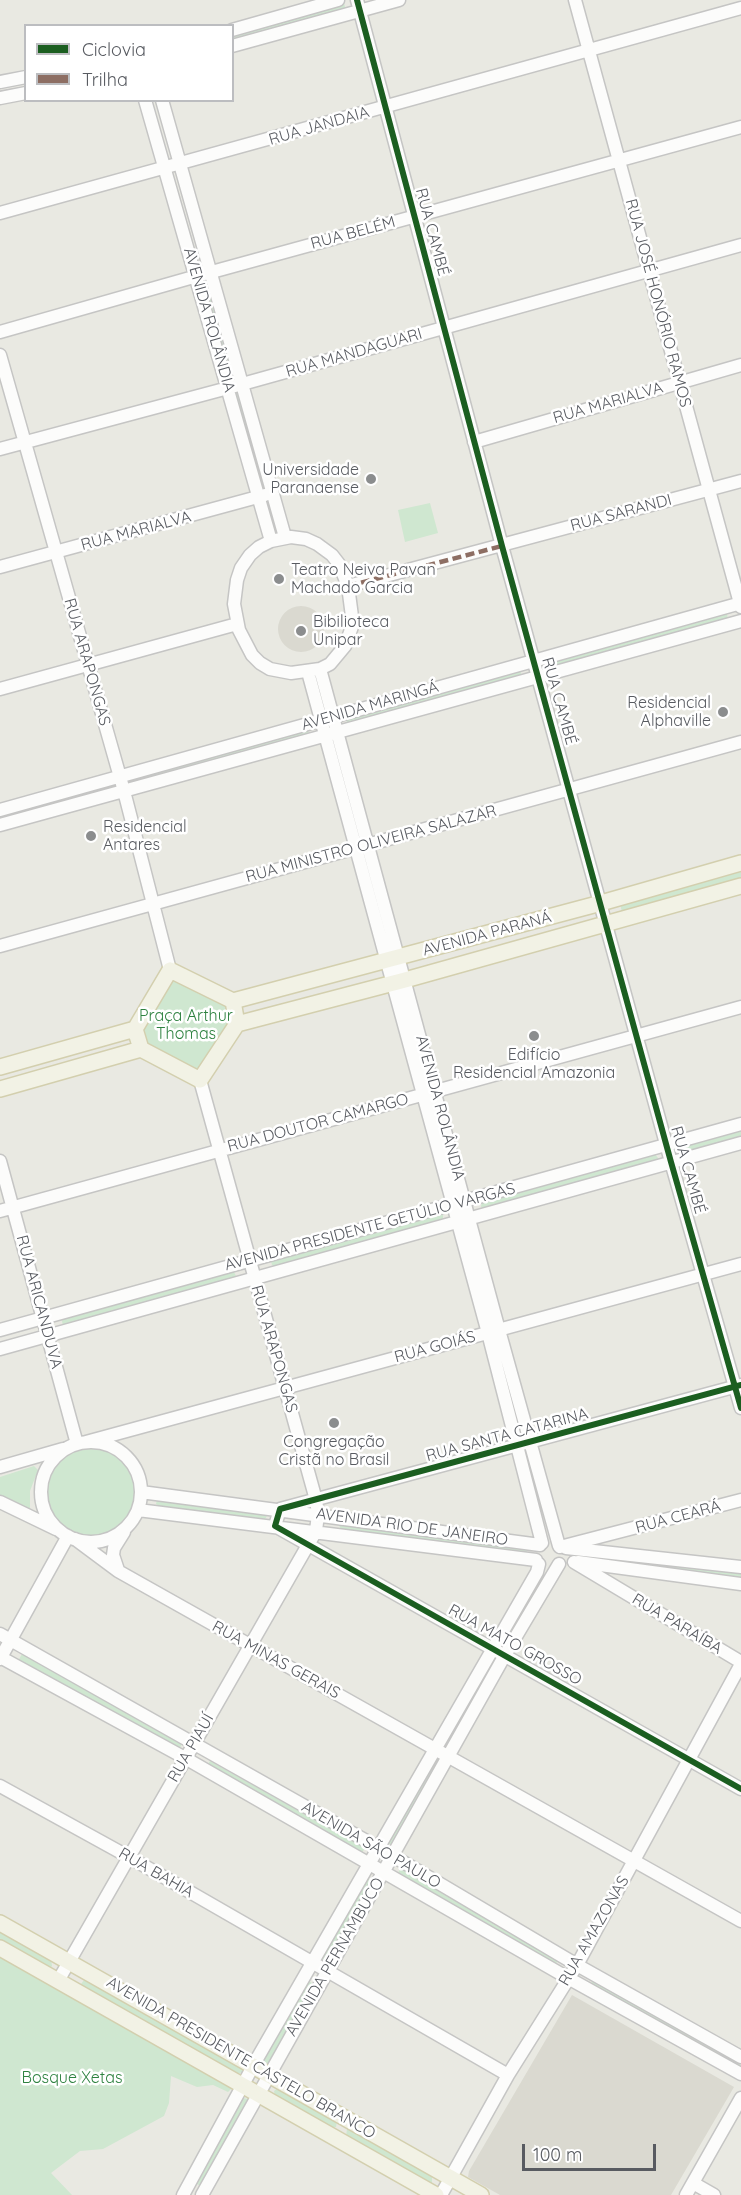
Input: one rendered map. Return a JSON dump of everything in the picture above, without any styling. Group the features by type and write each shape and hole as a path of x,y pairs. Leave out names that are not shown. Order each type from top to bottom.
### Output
{"main road":[{"name":"AVENIDA PARANÁ","path":"232,1001 601,903 741,863"},
{"name":"AVENIDA PARANÁ","path":"237,1024 607,925 741,886"},
{"path":"170,970 232,1001 237,1024 201,1080 141,1049 7,1087 4,1066 135,1029 170,970"},
{"path":"135,1029 141,1049"},
{"path":"108,1037 118,1041 119,1052 116,1056"},
{"name":"AVENIDA PRESIDENTE CASTELO BRANCO","path":"0,1923 482,2195"},
{"name":"AVENIDA PRESIDENTE CASTELO BRANCO","path":"0,1948 436,2195"},
{"path":"335,2138 347,2118"}],"street":[{"path":"234,29 338,0"},
{"path":"234,45 358,5 399,0"},
{"name":"RUA JOSÉ HONÓRIO RAMOS","path":"574,0 741,604"},
{"name":"RUA CAMBÉ","path":"358,5 533,660 671,1162 738,1386 741,1408"},
{"name":"RUA JANDAIA","path":"0,213 741,8"},
{"path":"0,82 24,77"},
{"path":"0,98 24,93"},
{"name":"AVENIDA ROLÂNDIA","path":"146,102 271,541"},
{"name":"AVENIDA ROLÂNDIA","path":"163,102 285,537"},
{"name":"RUA BELÉM","path":"0,332 210,272 741,127"},
{"name":"RUA MANDAGUARI","path":"0,449 741,245"},
{"name":"RUA ARAPONGAS","path":"0,355 124,791 170,970"},
{"name":"RUA MARIALVA","path":"474,442 741,365"},
{"name":"RUA SARANDI","path":"348,586 741,481"},
{"name":"RUA MARIALVA","path":"0,567 272,493"},
{"path":"285,537 306,539 328,551 339,564 348,586 353,611 353,624 349,639 336,659 320,669 308,672 283,672 270,669 260,663 248,651 237,624 235,591 241,568 253,551 271,541 285,537"},
{"name":"AVENIDA MARINGÁ","path":"0,810 741,604"},
{"name":"AVENIDA MARINGÁ","path":"0,825 741,621"},
{"path":"0,689 237,624"},
{"name":"AVENIDA ROLÂNDIA","path":"320,669 327,718 325,735 362,846"},
{"name":"AVENIDA ROLÂNDIA","path":"308,672 327,718 337,732 362,846 398,982 422,1095 452,1205 531,1443 562,1554"},
{"name":"RUA MINISTRO OLIVEIRA SALAZAR","path":"0,946 741,742"},
{"path":"56,794 61,808"},
{"name":"AVENIDA ROLÂNDIA","path":"398,982 435,1091 470,1219 517,1447 541,1544"},
{"name":"RUA DOUTOR CAMARGO","path":"0,1211 741,1007"},
{"name":"RUA ARAPONGAS","path":"201,1080 286,1388 318,1514"},
{"name":"AVENIDA PRESIDENTE GETÚLIO VARGAS","path":"0,1330 741,1124"},
{"name":"AVENIDA PRESIDENTE GETÚLIO VARGAS","path":"0,1349 255,1280 741,1143"},
{"name":"RUA ARICANDUVA","path":"0,1161 78,1444"},
{"name":"RUA GOIÁS","path":"78,1444 741,1264"},
{"name":"RUA SANTA CATARINA","path":"280,1509 738,1386"},
{"path":"121,1452 128,1430"},
{"path":"69,1536 51,1522 44,1509 41,1487 48,1466 58,1455 78,1444"},
{"path":"0,1467 78,1444 105,1444 121,1452 134,1466 141,1492 138,1510 114,1548 114,1562 118,1571"},
{"name":"AVENIDA RIO DE JANEIRO","path":"141,1492 541,1544"},
{"name":"RUA CEARÁ","path":"562,1554 614,1533 741,1500"},
{"path":"0,1502 69,1536 90,1542 105,1540 119,1533 130,1523"},
{"path":"274,1526 280,1509"},
{"name":"AVENIDA RIO DE JANEIRO","path":"138,1510 538,1562"},
{"name":"RUA PIAUÍ","path":"58,1981 184,1758 316,1532 318,1514"},
{"name":"RUA MATO GROSSO","path":"274,1526 741,1789"},
{"name":"RUA CEARÁ","path":"614,1533 617,1561"},
{"path":"0,1658 5,1637 69,1536"},
{"name":"RUA MINAS GERAIS","path":"69,1536 118,1571 449,1756"},
{"path":"562,1554 547,1568 538,1562 536,1551 541,1544 549,1541 562,1554 617,1561 741,1584"},
{"path":"562,1554 617,1561 741,1567"},
{"name":"RUA PARAÍBA","path":"562,1554 741,1663"},
{"name":"AVENIDA PERNAMBUCO","path":"201,2195 562,1554"},
{"name":"RUA PARAÍBA","path":"614,1586 617,1561"},
{"name":"AVENIDA PERNAMBUCO","path":"185,2191 311,1963 537,1572 538,1562"},
{"name":"AVENIDA SÃO PAULO","path":"5,1637 377,1847 577,1965 741,2057"},
{"name":"AVENIDA SÃO PAULO","path":"0,1658 184,1758 568,1978 741,2074"},
{"name":"RUA AMAZONAS","path":"441,2195 508,2075 577,1965 741,1663"},
{"path":"449,1756 741,1921"},
{"name":"RUA BAHIA","path":"0,1786 327,1971"},
{"path":"327,1971 508,2075"},
{"path":"686,2195 741,2098"},
{"path":"215,2135 231,2143"},
{"path":"693,2183 714,2195"},
{"path":"185,2191 201,2195"}],"shaded area":[{"name":"Bibilioteca Unipar","path":"301,606 317,613 324,629 317,645 301,652 285,645 278,629 285,613"},
{"path":"572,1995 734,2087 671,2195 500,2195 468,2177 469,2171"}],"green space":[{"path":"344,3 346,11 234,42 234,34"},
{"path":"209,287 233,373 228,374 204,288"},
{"path":"239,389 266,490 261,491 234,391"},
{"path":"430,503 438,533 405,542 398,510"},
{"path":"727,613 728,620 550,669 549,663"},
{"path":"520,670 522,677 348,726 346,719"},
{"path":"307,727 309,734 130,783 128,776"},
{"path":"102,784 103,790 0,819 0,812"},
{"path":"741,869 741,880 622,913 620,903"},
{"name":"Praça Arthur Thomas","path":"170,970 233,1001 237,1024 200,1080 141,1049 135,1029"},
{"path":"741,1127 741,1137 690,1151 685,1149 685,1146"},
{"path":"654,1153 658,1158 657,1162 481,1207 482,1200"},
{"path":"440,1212 443,1214 443,1220 276,1267 272,1265 271,1261"},
{"path":"233,1270 235,1280 63,1326 64,1317"},
{"path":"91,1446 109,1449 124,1459 134,1474 137,1492 134,1510 124,1525 109,1535 91,1538 73,1535 58,1525 48,1510 45,1492 48,1474 58,1459 73,1449"},
{"path":"34,1466 38,1470 30,1491 30,1510 0,1496 0,1477"},
{"path":"157,1500 267,1514 267,1516 265,1519 159,1506 156,1504"},
{"path":"340,1522 527,1549 527,1552 525,1554 341,1529 338,1524"},
{"path":"639,1560 741,1572 741,1580 635,1566"},
{"path":"22,1654 182,1744 178,1751 18,1661"},
{"path":"210,1761 365,1848 361,1854 206,1767"},
{"path":"431,1763 438,1767 393,1846 387,1843"},
{"path":"401,1868 559,1959 555,1965 397,1874"},
{"path":"367,1878 374,1882 326,1963 320,1959"},
{"path":"0,1930 51,1959 52,1966 50,1968 0,1942"},
{"name":"Bosque Xetas","path":"0,1956 233,2087 228,2092 213,2085 197,2087 171,2076 169,2103 164,2116 103,2149 80,2151 51,2173 72,2195 0,2195"},
{"path":"85,1979 243,2069 242,2072 238,2074 82,1987 81,1984"},
{"path":"594,1979 741,2060 740,2068 590,1985"},
{"path":"308,1981 314,1984 269,2064 263,2061"},
{"path":"278,2088 337,2121 336,2127 331,2128 275,2097 274,2091"},
{"path":"243,2098 248,2099 249,2102 200,2186 196,2181"},
{"path":"347,2129 432,2176 432,2183 430,2184 346,2136"}],"marked path":[{"path":"348,586 502,546"}],"cycle path":[{"path":"357,0 502,546 741,1408"},
{"path":"741,1385 280,1509 275,1526 741,1789"}],"place":[{"name":"Universidade Paranaense","path":"371,479"},
{"name":"Teatro Neiva Pavan Machado Garcia","path":"279,579"},
{"name":"Bibilioteca Unipar","path":"301,631"},
{"name":"Residencial Alphaville","path":"723,712"},
{"name":"Residencial Antares","path":"91,836"},
{"name":"Edifício Residencial Amazonia","path":"534,1036"},
{"name":"Congregação Cristã no Brasil","path":"334,1423"}]}
